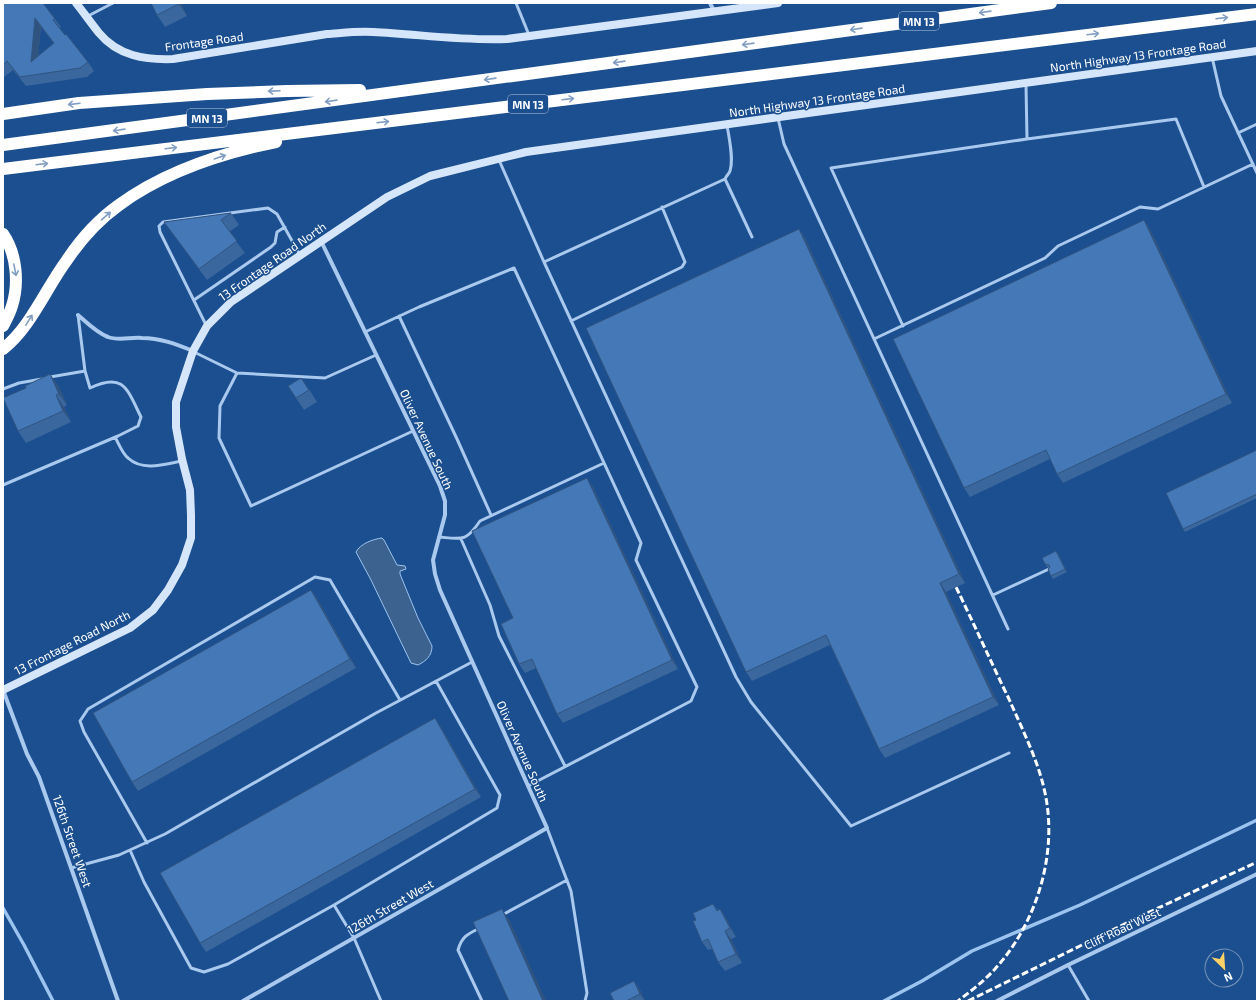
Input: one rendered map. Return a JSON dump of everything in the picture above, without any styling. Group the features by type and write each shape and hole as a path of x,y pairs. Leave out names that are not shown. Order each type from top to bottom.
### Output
{"highway":[{"name":"MN 13","path":"3,145 1051,3"},
{"name":"MN 13","path":"3,169 1257,14"},
{"path":"3,114 79,103 206,94 287,91 411,90"},
{"path":"3,349 24,327 79,243 97,223 118,205 146,188 180,171 226,155 269,144 365,124"},
{"path":"3,234 13,258 17,276 12,307 3,326"},
{"path":"3,317 12,307"}],"street":[{"path":"710,3 714,12"},
{"name":"Frontage Road","path":"78,5 100,34 113,46 125,53 139,58 154,60 173,59 327,34 372,32 482,40 506,39 778,3"},
{"name":"North Highway 13 Frontage Road","path":"387,197 430,176 526,152 1257,51"},
{"name":"13 Frontage Road North","path":"3,690 130,628 153,610 168,590 182,565 191,538 190,490 176,427 176,402 193,352 207,326 230,302 387,197"},
{"name":"Oliver Avenue South","path":"321,241 440,486 445,501 445,515 433,560 435,574 440,590 547,828"},
{"path":"78,315 90,326 108,337 158,339 173,343 193,352"},
{"name":"126th Street West","path":"3,690 27,754 39,776 118,1001"},
{"name":"126th Street West","path":"243,1001 547,828"},
{"name":"Cliff Road West","path":"1000,1000 1068,964 1257,874"}],"lane":[{"path":"87,17 113,3"},
{"path":"516,3 530,36"},
{"path":"1212,57 1221,96 1257,173"},
{"path":"1026,83 1028,139"},
{"path":"778,117 784,144 1008,629"},
{"path":"903,326 831,168 1176,119 1204,187"},
{"path":"544,262 725,179 730,172 731,165 731,149 727,124"},
{"path":"1238,133 1257,124"},
{"path":"499,158 544,262 736,677 751,702 851,826 1009,753"},
{"path":"874,339 1045,258 1058,246 1140,207 1158,209 1253,164"},
{"path":"725,179 752,237"},
{"path":"571,321 682,267 685,262 662,207"},
{"path":"207,326 160,232 159,226 163,222 268,208 277,214 300,255"},
{"path":"194,300 272,247 275,243 277,232 285,227"},
{"path":"365,332 399,316 514,268 641,543 636,560 697,687 691,701 528,786"},
{"path":"3,485 138,426 141,416 127,388 116,381 102,382 90,388 85,371 78,315"},
{"path":"399,316 457,439 491,516"},
{"path":"193,352 237,373 325,378 376,354"},
{"path":"3,390 19,383 85,371"},
{"path":"237,373 220,406 219,438 251,506 413,430"},
{"path":"115,437 129,459 138,464 153,467 183,461"},
{"path":"439,537 461,539 472,533 480,521 604,463"},
{"path":"461,539 490,605 499,636 565,766"},
{"path":"993,595 1048,569"},
{"path":"147,842 84,732 80,721 88,709 315,577 330,580 400,700"},
{"path":"71,868 120,855 165,834 400,700 472,662"},
{"path":"130,850 144,882 191,968 204,972 228,964 334,905 497,808 500,795 436,681"},
{"path":"547,828 571,890 587,993 585,1001"},
{"path":"498,918 567,880"},
{"path":"334,905 354,938 381,1001"},
{"path":"482,1001 458,950 464,936 485,925"},
{"path":"1068,964 1089,1001"}],"water":[{"path":"382,538 397,565 405,566 406,569 400,571 400,574 418,618 432,646 431,653 428,658 418,665 411,663 356,552 367,542"}],"building":[{"path":"3,3 43,3 55,19 53,20 88,62 80,68 20,77 7,61 3,65","holes":["35,18 54,43 31,62"]},
{"path":"151,3 178,3 179,4 157,15"},
{"path":"231,213 221,220 237,241 199,269 164,222"},
{"path":"1144,220 1226,394 1057,474 1046,450 964,488 893,339"},
{"path":"799,229 959,574 940,583 993,697 879,749 826,635 746,672 586,328"},
{"path":"50,374 59,394 56,395 63,411 18,431 3,398 26,388 25,386"},
{"path":"301,378 309,390 296,398 288,386"},
{"path":"1257,450 1257,494 1183,529 1166,493"},
{"path":"587,478 672,660 557,714 532,659 519,664 501,624 513,618 472,531"},
{"path":"1056,551 1065,569 1051,576 1048,569 1050,567 1049,565 1045,564 1042,558"},
{"path":"311,590 350,659 132,782 93,713"},
{"path":"435,718 475,789 200,943 160,873"},
{"path":"713,904 717,911 720,909 730,928 725,931 736,954 718,962 708,939 702,942 693,921 696,920 693,913"},
{"path":"502,909 543,1001 509,1001 473,922"},
{"path":"634,981 640,994 626,1001 614,1001 610,993"}],"waterway":[{"path":"884,1001 922,981 972,951 1080,905 1257,820"},
{"path":"3,908 53,1001"}],"railway":[{"path":"956,587 1009,699 1040,773 1046,798 1049,821 1045,867 1040,890 1032,911 1009,951 995,969 982,982 958,1001"},
{"path":"968,1001 1141,916 1257,862"}]}
